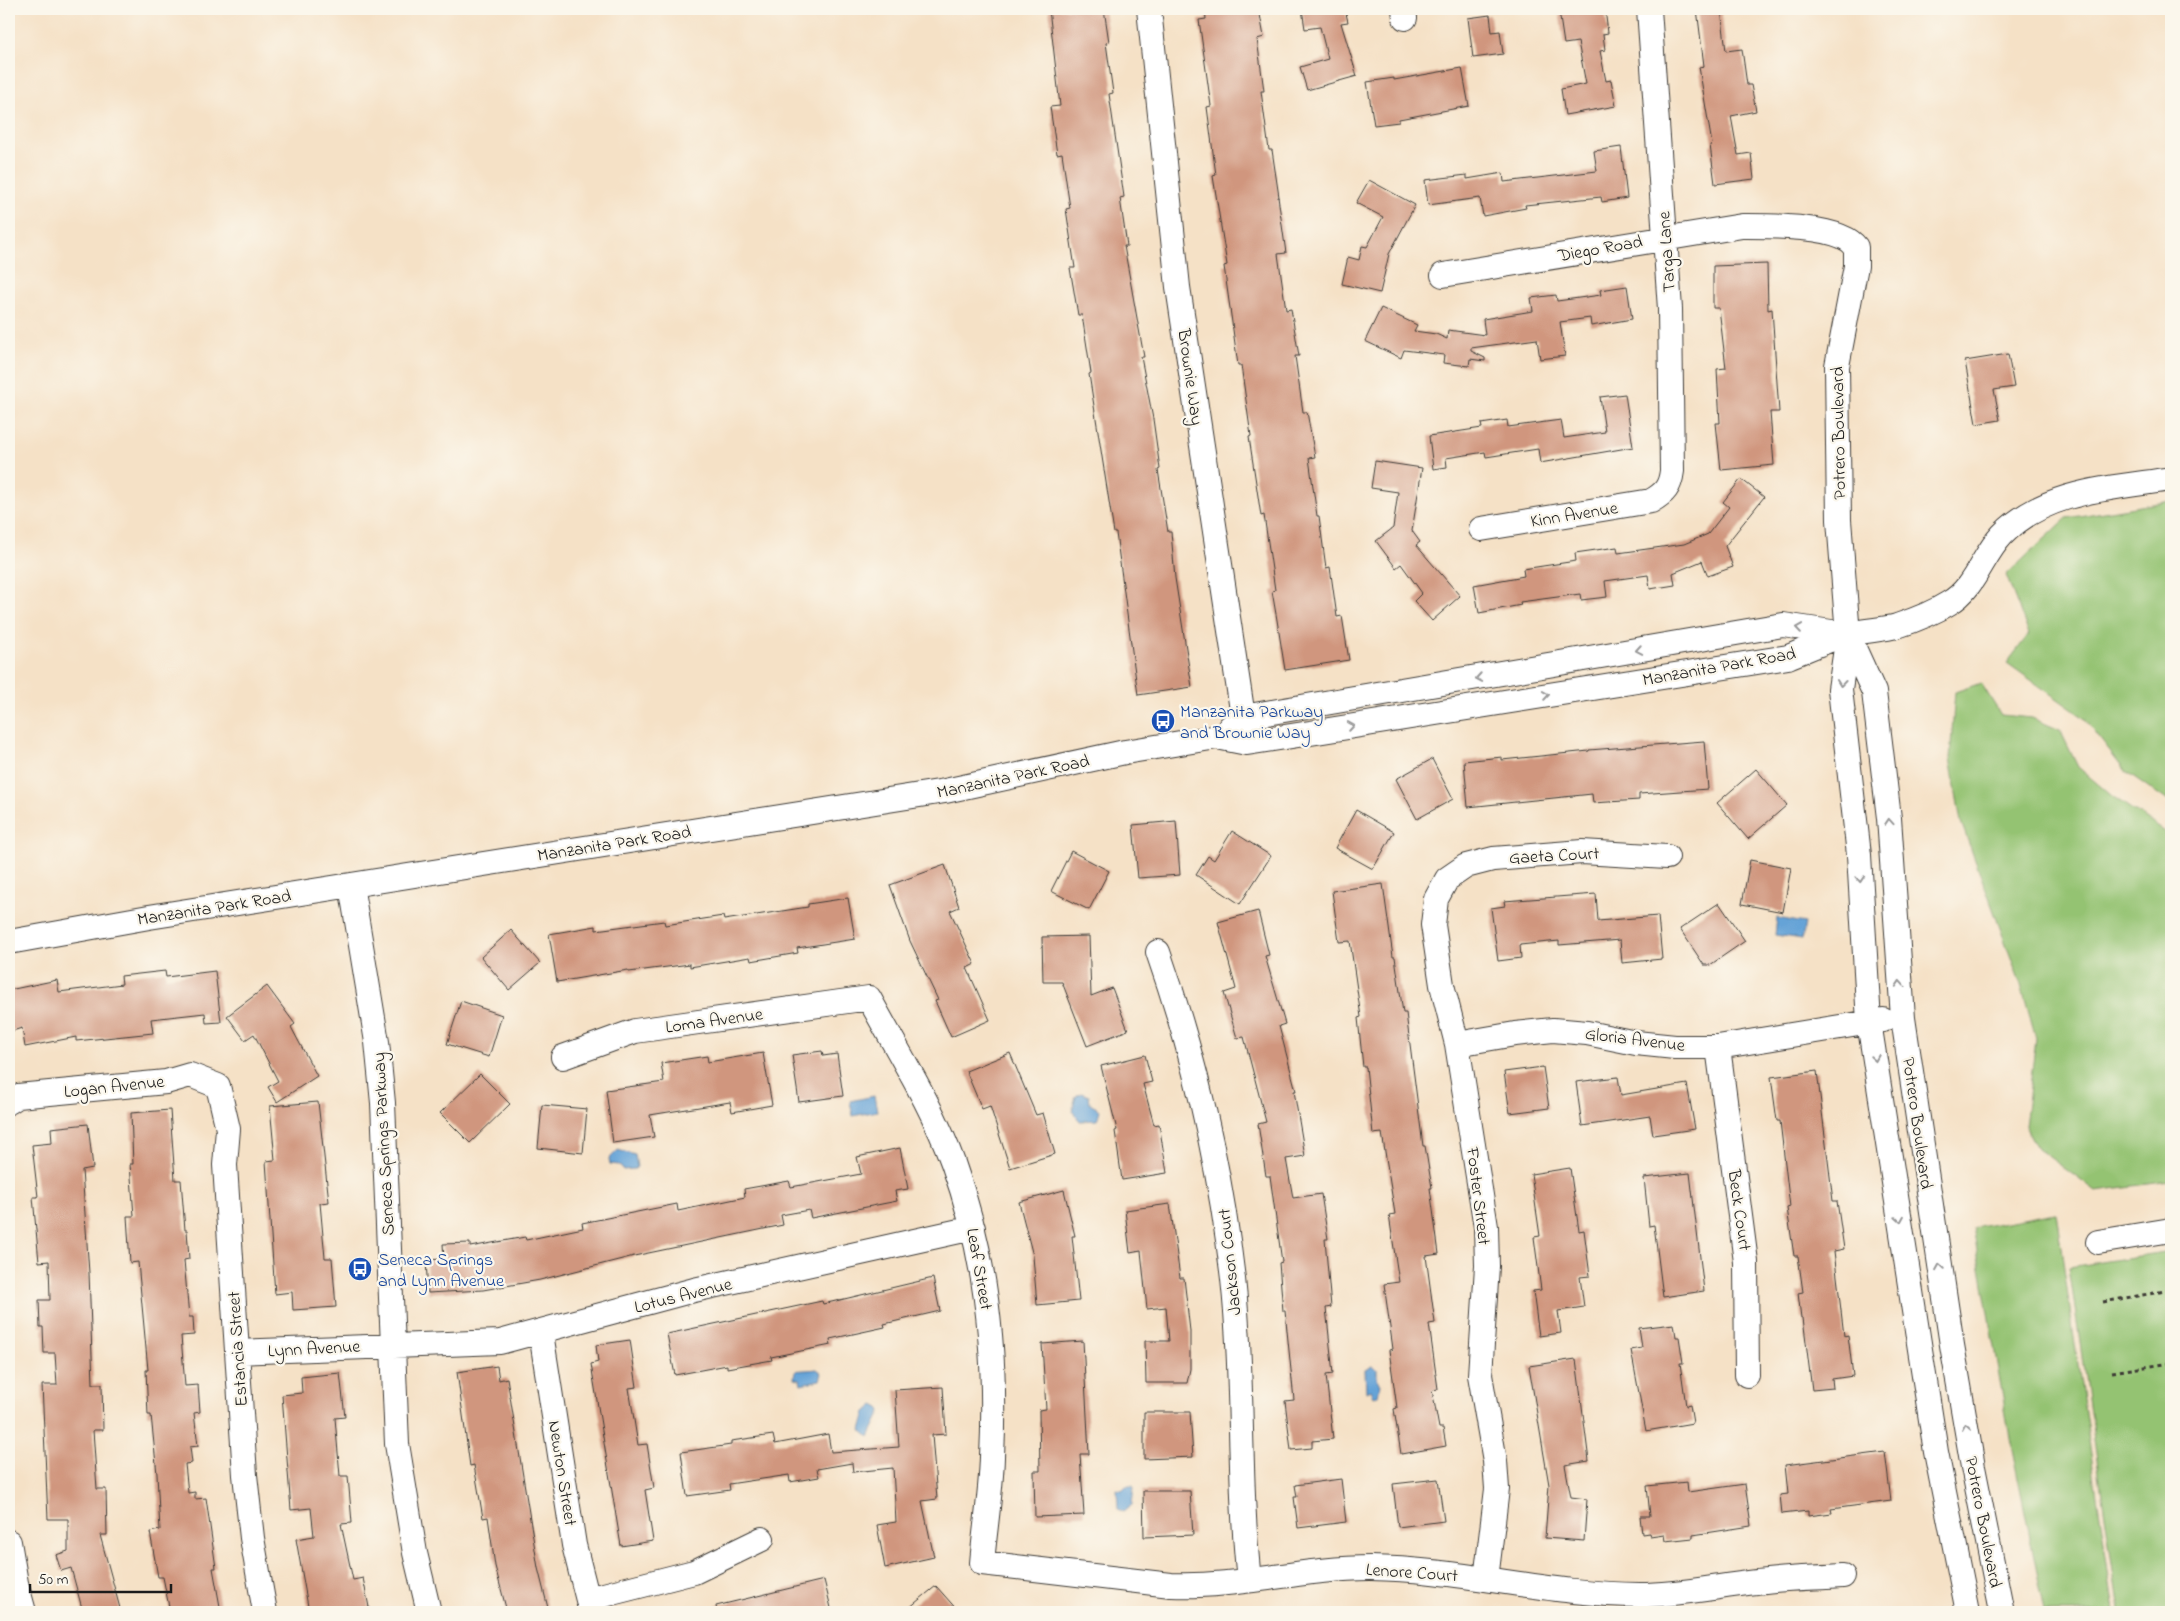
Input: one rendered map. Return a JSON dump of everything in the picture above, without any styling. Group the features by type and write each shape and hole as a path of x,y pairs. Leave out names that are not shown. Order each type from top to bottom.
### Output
{"street":[{"name":"Brownie Way","path":"1149,9 1178,287 1244,717 1246,743"},
{"name":"Targa Lane","path":"1650,9 1670,309 1672,471 1670,485 1664,493"},
{"name":"Diego Road","path":"1444,275 1733,227 1760,226 1817,231 1846,237"},
{"name":"Potrero Boulevard","path":"1846,237 1856,247 1857,254 1836,366 1840,520 1848,634 1840,689 1859,855 1869,1022 1936,1452 1968,1612"},
{"path":"1848,634 1896,626 1952,602 1965,590 2001,536 2040,506 2090,492 2171,479"},
{"name":"Kinn Avenue","path":"1482,529 1650,501 1664,493"},
{"name":"Manzanita Park Road","path":"1217,736 1244,717 1783,625 1848,634"},
{"name":"Manzanita Park Road","path":"9,942 350,885 945,791 1125,752 1217,736 1246,743 1788,657 1848,634"},
{"name":"Potrero Boulevard","path":"1848,634 1874,692 1889,818 1903,1018 1954,1355 1973,1467 2002,1612"},
{"name":"Gaeta Court","path":"1447,879 1466,866 1493,858 1582,852 1667,857"},
{"name":"Foster Street","path":"1447,879 1436,899 1433,925 1442,985 1457,1044 1486,1226 1487,1266 1480,1375 1495,1461 1497,1489 1486,1579"},
{"name":"Seneca Springs Parkway","path":"350,885 377,1042 383,1103 391,1345 397,1444 415,1553 429,1612"},
{"name":"Jackson Court","path":"1158,952 1178,1009 1202,1100 1220,1188 1230,1261 1238,1368 1242,1503 1249,1580"},
{"name":"Loma Avenue","path":"563,1057 635,1031 869,998"},
{"name":"Leaf Street","path":"869,998 927,1104 952,1162 973,1228 986,1292 992,1373 992,1458 982,1563"},
{"name":"Gloria Avenue","path":"1457,1044 1514,1034 1553,1030 1587,1033 1636,1043 1675,1047 1718,1047 1903,1018"},
{"name":"Beck Court","path":"1718,1047 1746,1262 1746,1375"},
{"name":"Logan Avenue","path":"9,1102 18,1096 166,1082 190,1075 218,1086"},
{"name":"Estancia Street","path":"218,1086 228,1129 225,1165 248,1502 265,1612"},
{"name":"Lotus Avenue","path":"391,1345 500,1342 542,1333 694,1290 973,1228"},
{"path":"2098,1242 2171,1230"},
{"name":"Newton Street","path":"542,1333 574,1545 590,1606"},
{"name":"Lynn Avenue","path":"237,1352 391,1345"},
{"path":"590,1606 694,1572 762,1539"},
{"path":"9,1542 16,1583 24,1612"},
{"name":"Lenore Court","path":"982,1563 1171,1585 1201,1586 1325,1570 1369,1568 1419,1570 1604,1594 1642,1596 1759,1581 1843,1576"}],"path":[{"path":"2103,1302 2171,1290"},
{"path":"2112,1372 2171,1363"}],"green space":[{"path":"2171,501 2171,803 2124,770 2083,717 2007,663 2029,634 2006,575 2067,518"},
{"path":"1981,683 2001,715 2032,718 2060,730 2078,767 2112,796 2171,836 2171,1181 2095,1191 2037,1148 2025,1126 2036,1039 2021,985 1961,822 1950,758 1955,692"},
{"path":"2056,1213 2114,1612 2045,1612 2012,1449 1973,1228"},
{"path":"2171,1251 2171,1612 2119,1612 2069,1267"}],"water":[{"path":"1777,918 1805,923 1802,939 1775,935"},
{"path":"1081,1093 1089,1096 1090,1104 1100,1110 1097,1120 1080,1121 1072,1111 1076,1096"},
{"path":"874,1096 877,1111 853,1116 850,1101"},
{"path":"618,1150 635,1155 637,1167 635,1169 623,1170 619,1165 610,1164 609,1159"},
{"path":"1372,1366 1377,1369 1377,1379 1380,1385 1378,1395 1373,1397 1370,1390 1366,1392 1365,1370"},
{"path":"817,1369 822,1373 820,1380 801,1384 800,1379 794,1378 795,1371"},
{"path":"874,1405 880,1408 881,1412 869,1437 861,1430 866,1412"},
{"path":"1126,1486 1133,1486 1134,1488 1132,1505 1123,1512 1118,1509 1117,1489 1122,1490"}],"building":[{"path":"1049,9 1104,9 1109,42 1106,43 1113,93 1109,94 1124,197 1120,198 1127,246 1124,246 1144,357 1141,357 1153,419 1160,469 1158,470 1168,532 1171,532 1175,578 1192,687 1138,695 1116,533 1114,533 1089,374 1091,373 1082,315 1078,315 1070,268 1075,268 1066,209 1070,208 1062,153 1057,154 1050,107 1060,106"},
{"path":"1205,9 1259,9 1264,37 1257,39 1264,91 1261,91 1269,150 1272,150 1286,253 1278,254 1286,310 1291,309 1299,356 1295,356 1303,412 1307,412 1315,457 1309,458 1326,568 1330,567 1337,617 1342,616 1349,660 1285,670 1272,591 1275,590 1264,515 1261,516 1249,437 1251,436 1241,365 1238,365 1224,266 1227,265 1213,176 1216,175 1207,107 1211,106 1199,20 1206,19"},
{"path":"1302,9 1345,9 1348,22 1341,23 1357,76 1307,90 1300,67 1328,59 1320,27 1305,29"},
{"path":"1605,9 1608,33 1603,34 1605,50 1600,51 1606,81 1611,80 1616,106 1565,115 1561,89 1586,84 1578,42 1564,44 1559,11"},
{"path":"1697,9 1721,9 1726,51 1742,49 1747,85 1751,85 1756,111 1731,116 1738,155 1751,153 1754,179 1715,184 1710,145 1712,144 1699,67 1704,66"},
{"path":"1490,15 1492,32 1500,31 1503,54 1473,58 1468,18"},
{"path":"1462,68 1469,106 1399,119 1399,122 1374,125 1367,82 1394,78 1394,80"},
{"path":"1621,147 1627,198 1602,202 1601,197 1525,205 1526,208 1483,216 1480,198 1428,205 1425,180 1467,175 1467,179 1503,173 1504,182 1597,171 1594,151"},
{"path":"1369,180 1415,205 1389,254 1380,293 1342,284 1348,257 1359,260 1362,246 1367,247 1383,217 1356,203"},
{"path":"1767,264 1768,310 1772,309 1779,412 1770,412 1774,465 1721,470 1716,423 1720,423 1717,369 1726,368 1719,308 1713,308 1713,266"},
{"path":"1627,286 1632,319 1591,326 1590,318 1560,322 1565,356 1540,359 1537,339 1471,348 1471,351 1485,358 1485,361 1470,359 1469,366 1443,363 1444,355 1404,350 1401,358 1365,341 1381,308 1417,325 1414,331 1436,334 1447,339 1448,330 1485,335 1483,319 1533,311 1531,298 1556,295 1557,301 1601,295 1600,290"},
{"path":"2008,354 2014,387 1994,390 2000,420 1976,424 1965,361"},
{"path":"1625,394 1633,447 1540,463 1538,449 1486,457 1485,452 1446,458 1447,467 1433,469 1429,436 1482,428 1481,424 1507,420 1508,427 1561,420 1564,438 1605,432 1600,397"},
{"path":"1375,461 1422,468 1412,531 1420,542 1416,545 1460,596 1432,621 1414,601 1422,593 1401,564 1396,568 1376,541 1393,528 1398,492 1371,488"},
{"path":"1741,479 1764,497 1725,546 1733,567 1708,576 1702,561 1673,573 1675,585 1650,589 1648,575 1605,581 1607,597 1581,600 1580,594 1520,602 1521,605 1479,613 1474,585 1524,576 1523,569 1576,561 1575,553 1617,547 1618,553 1684,544 1708,534 1729,507 1723,502"},
{"path":"1704,741 1708,789 1639,794 1639,800 1593,803 1592,794 1468,807 1464,761 1502,757 1502,760 1589,750"},
{"path":"1432,759 1453,799 1417,819 1396,779"},
{"path":"1756,769 1787,805 1748,839 1717,803"},
{"path":"1356,810 1394,832 1373,869 1335,848"},
{"path":"1176,821 1180,875 1138,878 1133,825"},
{"path":"1232,831 1271,856 1240,904 1196,875 1208,856 1214,860"},
{"path":"1071,851 1109,871 1089,910 1051,891"},
{"path":"1750,860 1791,868 1783,912 1742,904"},
{"path":"945,865 959,907 950,911 975,964 967,968 990,1020 951,1037 935,1001 938,1000 910,941 890,885"},
{"path":"1383,884 1393,957 1395,957 1403,1013 1406,1013 1423,1146 1425,1146 1432,1188 1430,1188 1439,1254 1426,1256 1435,1323 1429,1324 1438,1389 1432,1390 1439,1428 1443,1428 1446,1446 1401,1454 1394,1409 1397,1408 1389,1350 1393,1349 1384,1284 1399,1282 1389,1215 1395,1214 1382,1133 1373,1134 1366,1067 1363,1067 1358,1018 1361,1017 1350,941 1339,942 1332,891"},
{"path":"1596,894 1598,921 1658,916 1662,959 1622,963 1620,940 1559,945 1559,941 1520,945 1521,958 1498,961 1491,908 1505,906 1504,901"},
{"path":"848,898 855,939 797,948 798,953 751,961 750,957 690,967 690,964 629,972 628,970 557,982 549,934 596,926 596,930 664,921 665,925 723,916 724,920 808,907 808,904"},
{"path":"1719,903 1745,941 1710,965 1704,965 1680,929"},
{"path":"1258,911 1269,955 1265,956 1285,1024 1279,1026 1296,1091 1294,1091 1305,1156 1286,1159 1293,1198 1321,1194 1328,1239 1325,1239 1331,1307 1326,1308 1333,1374 1326,1375 1333,1439 1312,1441 1312,1448 1291,1450 1285,1401 1294,1400 1285,1311 1283,1311 1279,1263 1282,1262 1270,1176 1266,1176 1258,1124 1266,1122 1244,1037 1237,1038 1224,993 1236,989 1218,922"},
{"path":"511,930 540,963 509,990 481,957"},
{"path":"1089,936 1091,996 1112,988 1128,1030 1087,1046 1062,982 1043,982 1042,937"},
{"path":"165,971 166,977 215,971 221,1022 206,1023 205,1013 151,1019 153,1033 76,1041 76,1037 25,1047 22,1028 9,1032 9,990 57,980 59,992 122,984 121,976"},
{"path":"267,986 295,1024 291,1027 317,1076 277,1102 268,1087 278,1081 254,1034 245,1040 227,1016"},
{"path":"461,1001 502,1015 489,1057 447,1044"},
{"path":"822,1051 823,1056 837,1054 843,1096 799,1102 792,1055"},
{"path":"763,1053 772,1105 732,1112 730,1102 650,1115 654,1137 613,1143 606,1090 664,1082 661,1063 707,1056 708,1062"},
{"path":"1010,1053 1036,1115 1043,1113 1055,1154 1010,1168 990,1106 982,1109 966,1071"},
{"path":"1145,1055 1152,1082 1143,1084 1154,1125 1159,1124 1167,1173 1122,1180 1115,1131 1117,1130 1101,1066"},
{"path":"1543,1067 1549,1108 1510,1113 1504,1072"},
{"path":"1817,1071 1833,1201 1837,1201 1844,1249 1834,1251 1844,1336 1848,1335 1853,1376 1832,1379 1833,1388 1812,1390 1798,1293 1803,1292 1798,1256 1794,1256 1787,1208 1790,1207 1780,1121 1777,1121 1771,1077"},
{"path":"480,1074 510,1104 470,1143 440,1113"},
{"path":"1618,1077 1621,1095 1687,1084 1695,1129 1653,1135 1650,1116 1582,1126 1576,1082"},
{"path":"318,1102 329,1202 320,1203 325,1258 332,1258 336,1307 293,1310 292,1292 275,1294 266,1161 275,1160 270,1106"},
{"path":"542,1105 587,1109 583,1153 538,1148"},
{"path":"170,1110 175,1180 181,1180 185,1230 187,1230 189,1259 184,1260 189,1317 193,1317 194,1335 181,1336 185,1386 198,1385 200,1412 194,1413 198,1446 190,1447 192,1463 185,1464 188,1493 195,1492 195,1499 206,1498 216,1568 213,1568 221,1612 170,1612 163,1577 158,1577 150,1532 160,1530 151,1415 148,1415 146,1370 148,1370 138,1262 130,1263 127,1216 134,1216 130,1164 133,1164 131,1113"},
{"path":"88,1124 93,1168 82,1170 89,1273 93,1384 102,1384 103,1430 93,1430 97,1489 106,1489 107,1535 100,1535 121,1612 83,1612 71,1568 61,1571 56,1555 68,1551 68,1519 48,1519 42,1385 57,1385 55,1353 44,1353 43,1327 40,1327 39,1300 50,1300 49,1261 39,1262 33,1197 38,1197 32,1145 52,1143 51,1128"},
{"path":"900,1148 908,1189 895,1191 897,1201 811,1218 809,1210 781,1215 783,1225 634,1256 540,1280 483,1290 428,1293 426,1260 444,1259 443,1244 470,1243 470,1247 525,1237 526,1240 583,1228 582,1223 677,1204 678,1211 745,1197 744,1189 789,1181 791,1187 861,1174 857,1157"},
{"path":"1570,1168 1579,1231 1584,1230 1590,1276 1580,1277 1584,1307 1558,1311 1561,1333 1539,1336 1533,1291 1541,1290 1534,1237 1540,1236 1531,1174"},
{"path":"1690,1173 1704,1291 1663,1297 1654,1225 1649,1226 1644,1178"},
{"path":"1064,1190 1075,1236 1072,1236 1079,1301 1037,1305 1033,1256 1019,1202"},
{"path":"1170,1204 1180,1278 1184,1278 1190,1331 1190,1369 1187,1383 1146,1383 1145,1341 1169,1341 1166,1307 1147,1309 1141,1251 1130,1253 1125,1210"},
{"path":"933,1278 940,1311 884,1324 885,1327 830,1339 831,1345 771,1357 772,1360 727,1368 727,1365 675,1375 667,1334 822,1301 823,1304"},
{"path":"1674,1324 1676,1337 1679,1337 1683,1363 1680,1363 1686,1406 1690,1405 1693,1423 1646,1431 1631,1350 1642,1348 1639,1328"},
{"path":"630,1340 637,1387 629,1388 638,1445 647,1444 654,1488 645,1490 653,1541 621,1546 591,1364 598,1362 596,1345"},
{"path":"1083,1341 1089,1454 1080,1454 1084,1515 1035,1517 1034,1471 1040,1471 1039,1410 1046,1409 1042,1344"},
{"path":"1576,1359 1589,1461 1565,1465 1571,1497 1587,1499 1584,1541 1545,1538 1549,1485 1529,1366"},
{"path":"497,1366 499,1380 507,1378 538,1568 549,1612 507,1612 495,1566 488,1517 483,1518 474,1465 470,1466 457,1372"},
{"path":"340,1373 345,1417 335,1418 340,1476 348,1476 352,1523 341,1524 353,1580 363,1578 370,1612 309,1612 296,1539 314,1536 311,1508 291,1510 282,1395 302,1393 301,1377"},
{"path":"943,1387 946,1434 932,1435 937,1499 922,1501 934,1557 885,1568 877,1525 896,1522 893,1468 853,1472 852,1463 817,1469 819,1477 790,1482 789,1475 729,1484 730,1490 687,1496 681,1452 731,1445 731,1441 773,1435 775,1444 828,1434 831,1452 899,1447 895,1390"},
{"path":"1144,1412 1190,1412 1193,1457 1144,1459"},
{"path":"1885,1452 1891,1501 1831,1509 1832,1513 1808,1516 1808,1511 1782,1514 1780,1495 1788,1494 1785,1465"},
{"path":"1341,1479 1346,1522 1298,1528 1294,1497 1297,1497 1295,1485"},
{"path":"1438,1479 1444,1521 1398,1527 1393,1484"},
{"path":"1687,1482 1688,1492 1745,1484 1751,1526 1693,1535 1693,1538 1665,1541 1664,1535 1650,1537 1649,1533 1642,1534 1640,1516 1650,1516 1647,1486"},
{"path":"1143,1491 1190,1491 1193,1535 1144,1537"},
{"path":"824,1580 832,1612 717,1612 716,1606"},
{"path":"936,1586 959,1612 904,1612"}],"place":[{"name":"Manzanita Parkway and Brownie Way","path":"1163,721"},
{"name":"Seneca Springs and Lynn Avenue","path":"360,1269"}]}
